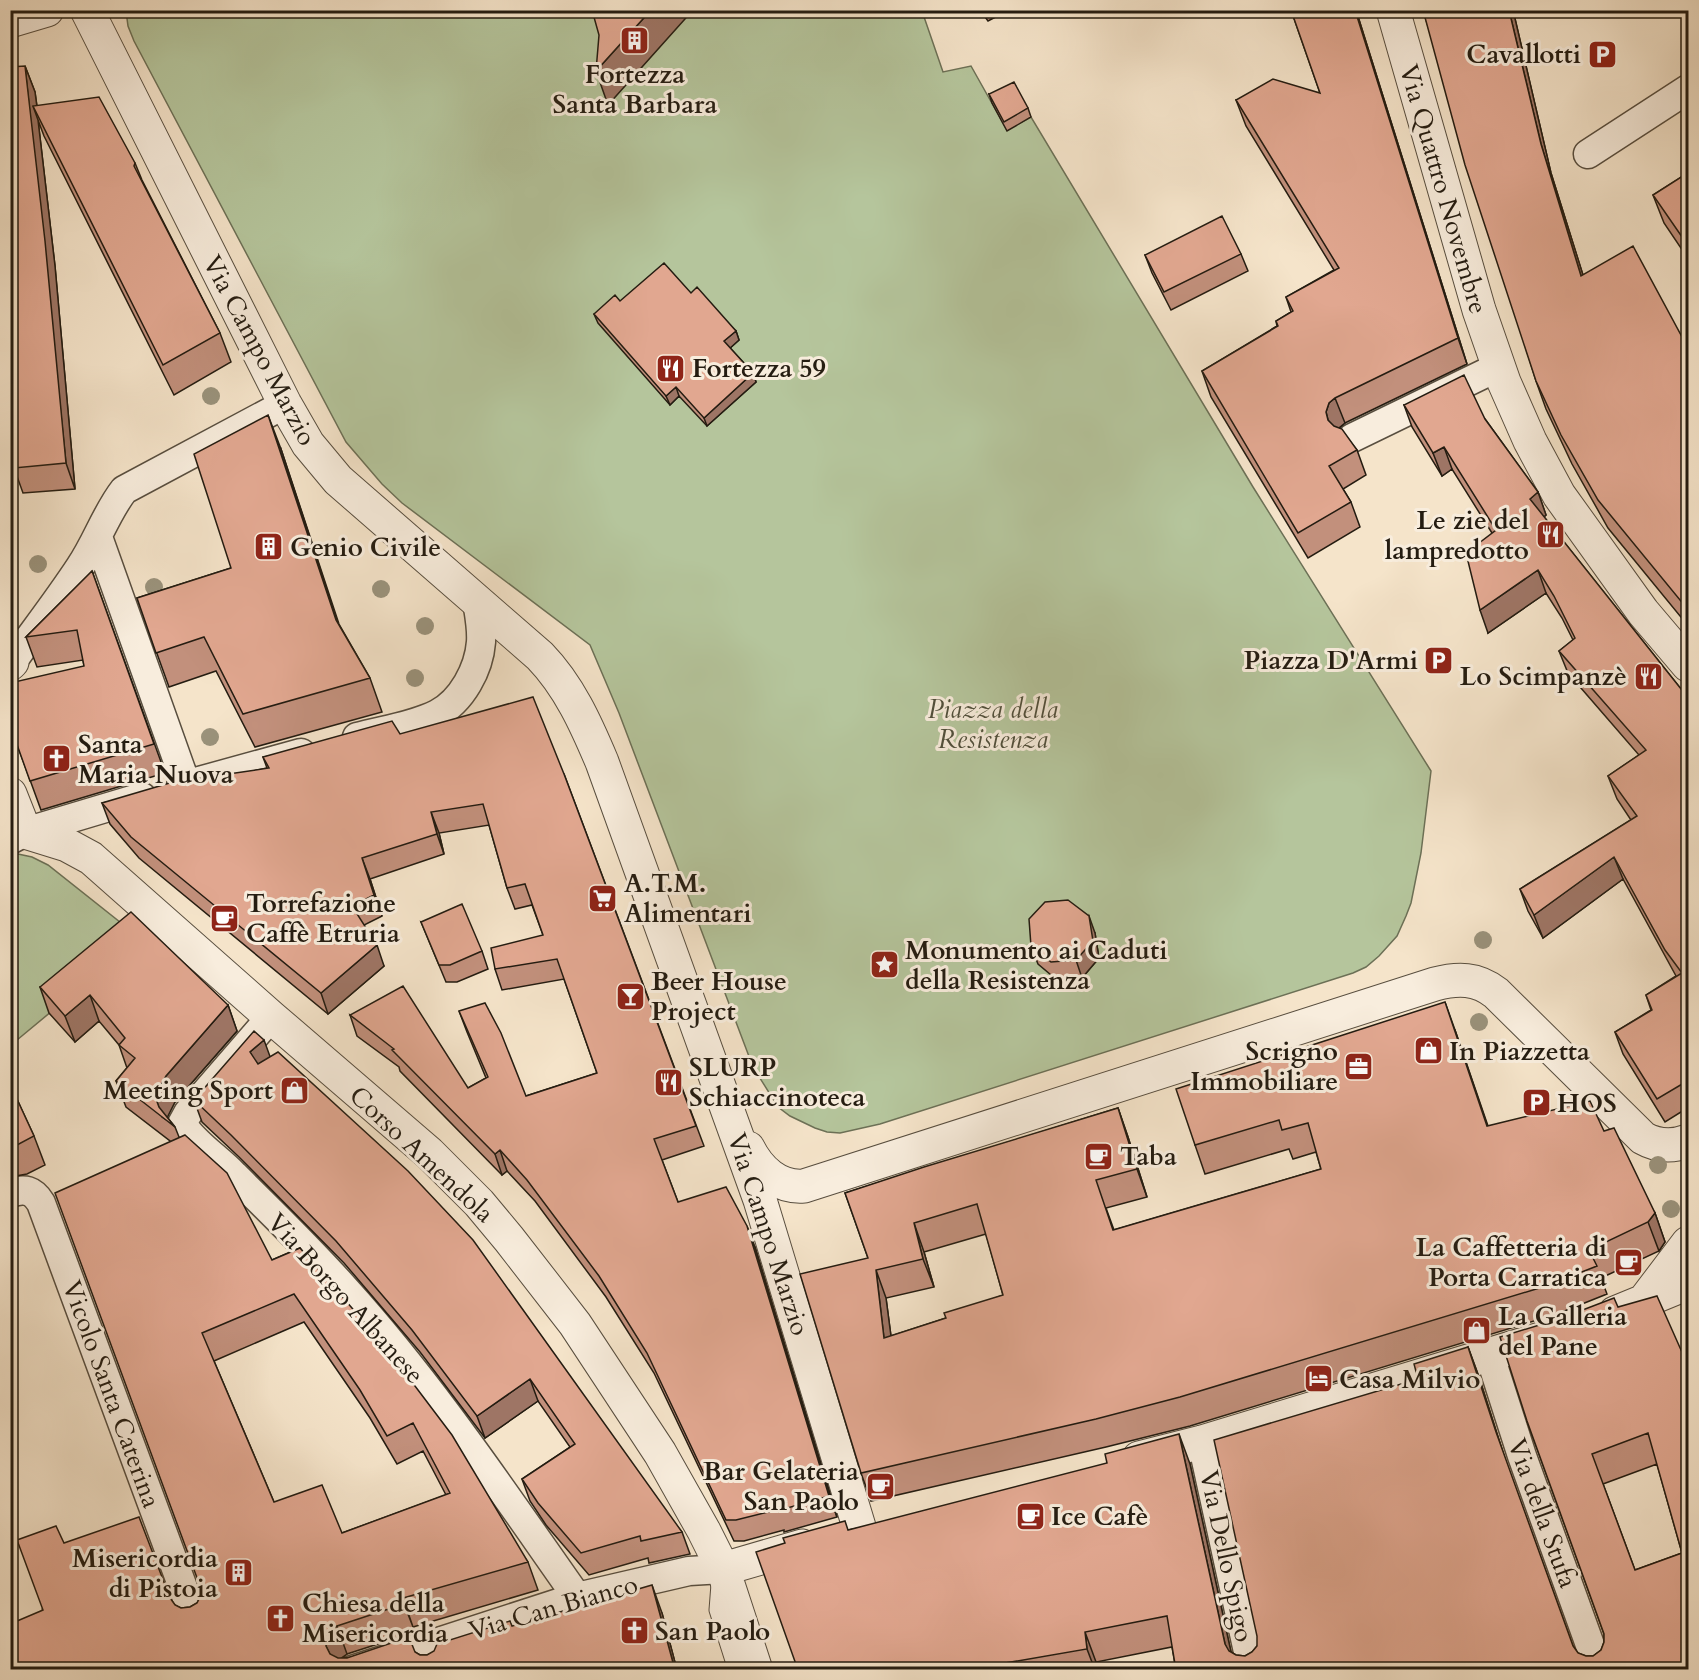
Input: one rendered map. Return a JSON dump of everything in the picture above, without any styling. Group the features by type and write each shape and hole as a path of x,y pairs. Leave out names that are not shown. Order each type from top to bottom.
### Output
{"street":[{"path":"10,21 47,10"},
{"name":"Via Campo Marzio","path":"87,10 285,404 308,444 338,480 540,656 552,669 573,700 602,762 771,1232 860,1530"},
{"name":"Via Quattro Novembre","path":"1393,10 1475,299 1498,367 1530,441 1559,495 1643,612 1689,665"},
{"path":"1588,154 1689,89"},
{"path":"1352,438 1498,367"},
{"path":"11,657 81,567 114,503 124,490 285,404"},
{"path":"98,537 186,784"},
{"path":"10,794 18,836 186,784 424,719 436,714 454,701 471,676 478,659 482,630 477,601"},
{"name":"Corso Amendola","path":"18,836 67,844 91,858 429,1153 479,1203 575,1324 660,1453 723,1569 756,1670"},
{"path":"728,1109 755,1161 769,1176 796,1187 804,1186 1423,987 1456,979 1476,982 1496,993 1642,1138 1661,1145 1689,1141"},
{"name":"Via Borgo Albanese","path":"271,1017 188,1113 182,1124 200,1145 232,1172 345,1288 406,1361 472,1446 577,1597"},
{"name":"Vicolo Santa Caterina","path":"10,1193 21,1190 33,1192 41,1203 195,1620"},
{"path":"1644,1301 1689,1243"},
{"path":"1107,1467 1202,1442 1490,1356 1579,1326 1688,1285"},
{"name":"Via della Stufa","path":"1490,1356 1522,1456 1599,1670"},
{"name":"Via Dello Spigo","path":"1202,1442 1252,1670"},
{"path":"723,1569 894,1521"},
{"name":"Via Can Bianco","path":"352,1670 577,1597 682,1572 723,1569"}],"lane":[{"path":"723,1569 717,1591 717,1610 736,1670"}],"green space":[{"name":"Piazza della Resistenza","path":"126,11 922,11 943,72 971,66 1007,130 1031,117 1253,487 1431,771 1421,853 1411,903 1397,936 1366,967 1353,973 880,1124 840,1133 827,1132 790,1116 778,1107 753,1067 619,713 590,645 402,503 382,484 346,442 134,41 128,26"},
{"path":"10,855 32,857 48,865 140,938 11,1045"}],"building":[{"path":"592,10 651,10 596,71 599,35"},
{"path":"1291,10 1355,10 1458,338 1329,403 1326,412 1328,420 1334,426 1342,429 1357,450 1329,466 1351,502 1298,533 1202,371 1278,326 1276,321 1293,311 1286,297 1339,268 1236,100 1273,79 1320,93"},
{"path":"1423,10 1509,10 1541,144 1581,276 1633,246 1689,350 1689,611 1598,500 1561,435 1536,381 1465,165"},
{"path":"25,66 45,241 66,463 14,468 10,431 10,67"},
{"path":"1014,82 1028,108 1004,122 989,94"},
{"path":"99,97 135,163 134,166 220,333 163,365 33,106"},
{"path":"1689,172 1689,247 1653,195"},
{"path":"1222,216 1241,254 1164,292 1145,255"},
{"path":"664,263 691,293 697,287 736,331 724,341 753,373 704,418 676,387 666,396 594,314 615,295 620,301"},
{"path":"1464,375 1485,419 1538,492 1530,499 1689,699 1689,1080 1657,1099 1615,1032 1652,1010 1646,995 1682,973 1665,950 1614,857 1534,915 1520,889 1637,816 1608,776 1646,750 1559,651 1575,638 1538,570 1480,610 1466,553 1496,530 1444,447 1433,453 1404,405"},
{"name":"Genio Civile","path":"268,415 336,620 370,678 243,714 204,637 156,653 137,598 231,568 194,454"},
{"path":"92,571 154,744 30,781 10,725 10,683 84,666 77,630 26,637"},
{"path":"533,697 696,1126 654,1139 678,1202 726,1187 747,1226 829,1496 777,1511 726,1520 647,1353 599,1276 527,1180 500,1150 495,1154 392,1050 394,1049 350,1015 403,986 468,1088 488,1077 459,1011 485,1003 501,1033 526,1096 597,1073 557,959 495,969 491,948 543,935 525,884 507,888 483,804 431,812 437,834 362,858 374,895 352,906 377,945 321,993 131,837 102,803 173,782 269,768 263,757 392,721 400,734"},
{"path":"1068,900 1089,916 1093,941 1076,960 1051,962 1031,946 1029,919 1045,902"},
{"path":"462,904 482,951 450,965 439,965 421,922"},
{"path":"131,912 228,1005 166,1076 158,1090 156,1099 159,1107 175,1127 116,1081 135,1058 119,1045 125,1038 90,995 65,1016 40,987"},
{"path":"1445,1002 1487,1126 1590,1101 1604,1131 1614,1128 1655,1213 1648,1222 1589,1250 1597,1266 1546,1286 1180,1397 1096,1419 861,1473 800,1274 868,1258 845,1193 1118,1108 1137,1169 1096,1180 1113,1230 1321,1169 1308,1123 1282,1130 1279,1120 1195,1145 1176,1089","holes":["977,1204 1003,1295 944,1313 946,1318 884,1338 876,1270 923,1259 914,1223"]},
{"path":"254,1031 264,1040 250,1052 258,1064 278,1052 408,1171 473,1240 682,1532 641,1541 640,1536 581,1553 538,1503 522,1479 575,1444 530,1379 477,1416 412,1330 336,1241 194,1100"},
{"path":"10,1084 34,1136 10,1146"},
{"path":"185,1135 227,1173 272,1260 300,1248 384,1345 452,1435 528,1562 403,1598 404,1604 337,1626 330,1630 326,1638 326,1646 330,1654 338,1658 347,1658 409,1637 415,1652 427,1655 434,1651 437,1644 510,1621 512,1626 652,1585 675,1670 10,1670 10,1624 43,1610 17,1540 56,1526 64,1543 139,1517 170,1598 175,1605 181,1608 190,1607 197,1603 201,1595 200,1586 55,1193","holes":["294,1294 360,1390 387,1436 413,1423 450,1493 342,1533 322,1485 274,1502 202,1333"]},
{"path":"1657,1296 1685,1359 1689,1361 1689,1670 1176,1670 1167,1616 1085,1632 1087,1649 965,1670 798,1670 756,1552 785,1543 783,1538 845,1521 848,1530 1107,1463 1105,1454 1179,1434 1225,1644 1229,1651 1245,1656 1257,1646 1257,1636 1214,1440 1418,1379 1414,1364 1468,1347 1573,1646 1578,1653 1593,1656 1601,1650 1604,1634 1527,1421 1500,1337 1559,1319 1614,1298 1618,1307","holes":["1648,1433 1682,1553 1635,1570 1592,1454"]}],"place":[{"name":"Fortezza Santa Barbara","path":"635,40"},
{"name":"Cavallotti","path":"1602,54"},
{"name":"Fortezza 59","path":"671,368"},
{"name":"Le zie del lampredotto","path":"1550,535"},
{"name":"Genio Civile","path":"269,547"},
{"name":"Piazza D'Armi","path":"1439,660"},
{"name":"Lo Scimpanzè","path":"1648,676"},
{"name":"Santa Maria Nuova","path":"57,759"},
{"name":"A.T.M. Alimentari","path":"603,898"},
{"name":"Torrefazione Caffè Etruria","path":"225,918"},
{"name":"Monumento ai Caduti della Resistenza","path":"884,965"},
{"name":"Beer House Project","path":"630,996"},
{"name":"In Piazzetta","path":"1428,1051"},
{"name":"Scrigno Immobiliare","path":"1359,1066"},
{"name":"SLURP Schiaccinoteca","path":"668,1082"},
{"name":"Meeting Sport","path":"294,1090"},
{"name":"HOS","path":"1536,1103"},
{"name":"Taba","path":"1099,1156"},
{"name":"La Caffetteria di Porta Carratica","path":"1628,1262"},
{"name":"La Galleria del Pane","path":"1477,1331"},
{"name":"Casa Milvio","path":"1318,1379"},
{"name":"Bar Gelateria San Paolo","path":"880,1486"},
{"name":"Ice Cafè","path":"1030,1516"},
{"name":"Misericordia di Pistoia","path":"239,1573"},
{"name":"Chiesa della Misericordia","path":"281,1618"},
{"name":"San Paolo","path":"634,1631"}]}
